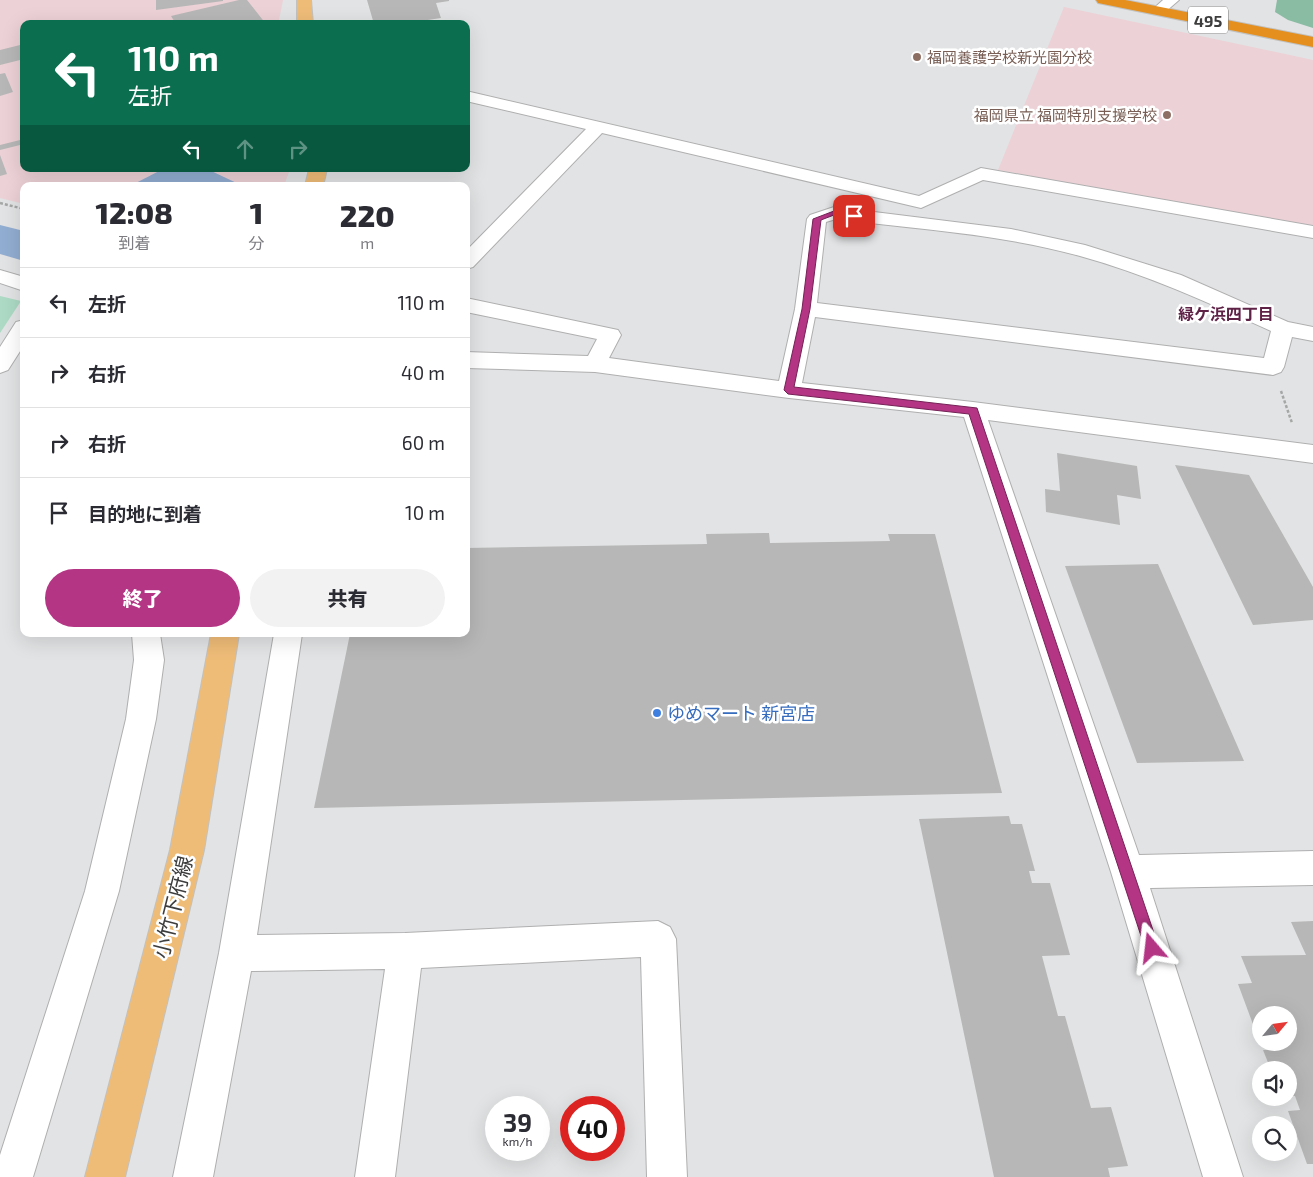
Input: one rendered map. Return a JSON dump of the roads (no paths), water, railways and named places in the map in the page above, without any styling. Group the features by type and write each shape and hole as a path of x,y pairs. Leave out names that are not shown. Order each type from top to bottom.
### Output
{"highway":[{"name":"495","path":"1103,0 1313,42"}],"main road":[{"path":"304,0 305,20"},
{"name":"小竹下府線","path":"105,1177 187,850 224,637"}],"street":[{"path":"1159,10 1172,0"},
{"path":"470,97 921,202 981,174 1313,232"},
{"path":"470,258 598,128"},
{"path":"788,390 806,309 817,219 834,213 1011,235 1085,251 1174,280 1282,328 1313,334"},
{"path":"10,279 20,268"},
{"path":"470,306 610,335 596,364"},
{"path":"806,309 1272,367 1282,328"},
{"path":"0,365 20,333"},
{"path":"470,360 596,364 788,390 973,410 1307,453"},
{"path":"973,410 1128,872 1223,1177"},
{"path":"13,1177 102,891 141,719 149,660 146,637"},
{"path":"193,1177 237,953 288,637"},
{"path":"1128,872 1313,868"},
{"path":"237,953 405,952 658,939 667,1177"},
{"path":"375,1177 405,952"}],"water":[{"path":"157,172 213,172 235,182 138,182"}],"waterway":[{"path":"0,239 20,245"}],"place":[{"name":"福岡養護学校新光園分校","path":"917,57"},
{"name":"福岡県立 福岡特別支援学校","path":"1167,115"},
{"name":"ゆめマート 新宮店","path":"657,713"}],"district":[{"name":"緑ケ浜四丁目","path":"1226,313"}]}
